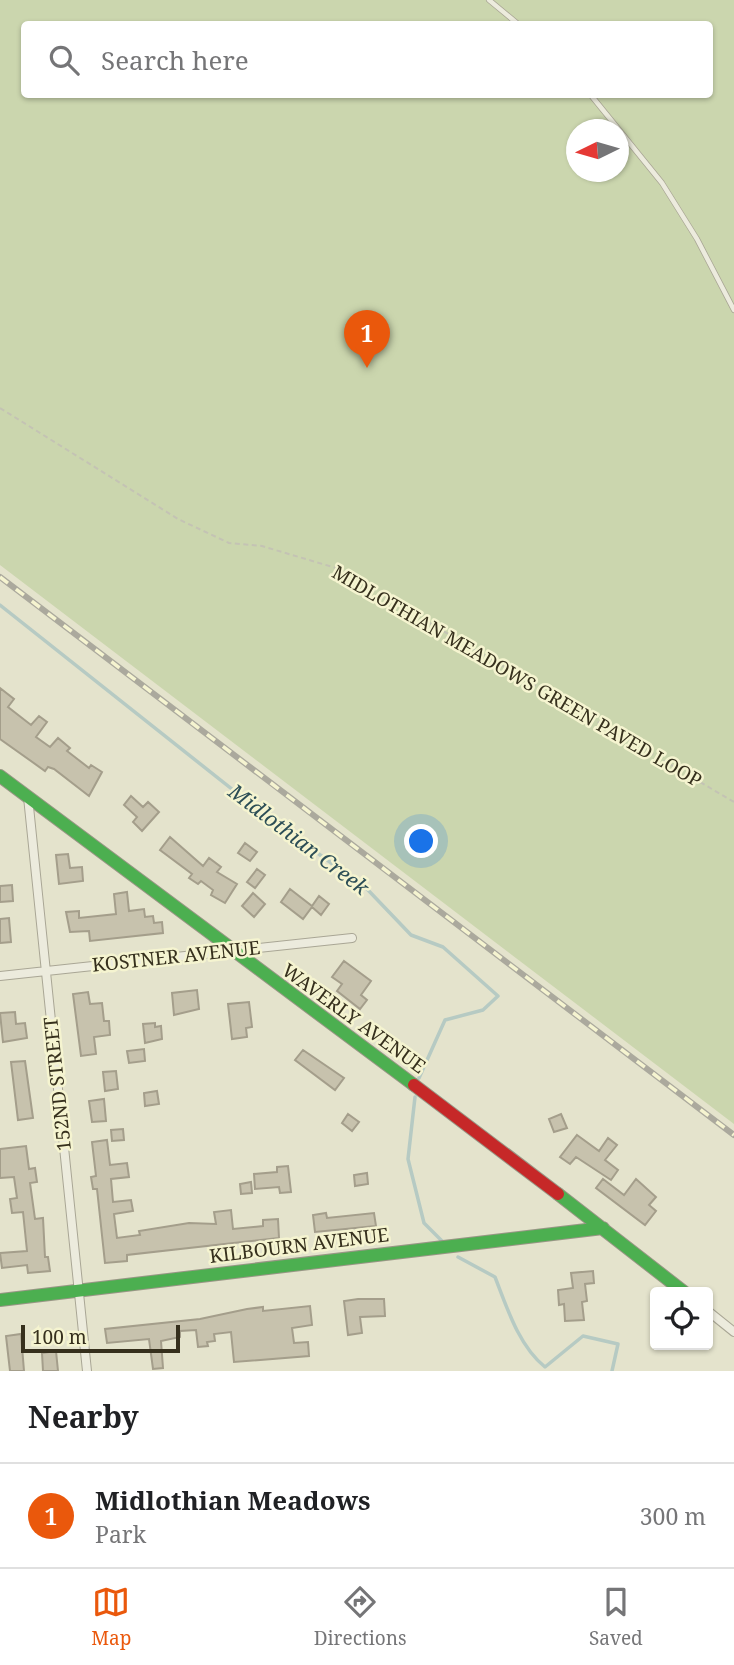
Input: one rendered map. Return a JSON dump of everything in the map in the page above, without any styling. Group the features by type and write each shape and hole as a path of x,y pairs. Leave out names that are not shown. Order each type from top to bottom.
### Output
{"street":[{"name":"WAVERLY AVENUE","path":"0,776 229,951 603,1228 678,1287"},
{"name":"152ND STREET","path":"28,797 87,1371"},
{"name":"KOSTNER AVENUE","path":"0,976 352,938"},
{"name":"KILBOURN AVENUE","path":"0,1300 603,1228"},
{"path":"713,1315 734,1332"}],"lane":[{"path":"489,0 514,21"},
{"path":"593,98 662,183 697,239 734,310"}],"path":[{"name":"MIDLOTHIAN MEADOWS GREEN PAVED LOOP","path":"0,408 178,519 229,543 262,546 336,568 734,802"}],"green space":[{"path":"0,0 734,0 734,1124 0,565"}],"building":[{"path":"0,688 14,699 8,707 31,725 39,716 47,722 36,737 50,747 58,738 70,748 67,751 89,768 91,765 102,772 89,796 54,769 48,767 45,771 0,739"},
{"path":"131,796 143,807 148,802 159,812 142,831 133,822 137,817 124,805"},
{"path":"170,837 203,866 209,858 221,867 217,872 237,884 225,903 211,895 213,890 201,881 198,884 189,878 192,874 160,850"},
{"path":"245,843 257,852 250,861 238,853"},
{"path":"68,854 70,868 82,867 83,881 59,884 56,855"},
{"path":"257,869 265,875 255,888 247,882"},
{"path":"12,885 13,901 0,902 0,886"},
{"path":"290,889 312,906 319,896 329,904 321,915 312,907 303,919 281,902"},
{"path":"127,892 129,911 144,909 145,917 153,916 154,923 162,922 163,933 90,941 89,931 70,932 66,912 79,911 79,918 116,914 114,894"},
{"path":"253,893 265,904 254,917 242,906"},
{"path":"9,918 11,942 0,943 0,919"},
{"path":"344,961 371,981 361,995 367,1000 360,1009 337,991 342,984 332,977"},
{"path":"197,990 199,1009 174,1015 172,993"},
{"path":"88,992 90,1004 102,1003 104,1021 109,1021 110,1035 94,1037 96,1054 81,1056 73,994"},
{"path":"249,1002 252,1027 246,1028 247,1037 232,1039 228,1004"},
{"path":"15,1012 16,1024 25,1023 27,1038 3,1042 0,1013"},
{"path":"155,1023 155,1027 161,1026 162,1039 145,1043 143,1024"},
{"path":"144,1049 145,1061 129,1063 127,1051"},
{"path":"303,1050 344,1078 335,1090 295,1060"},
{"path":"25,1061 33,1118 18,1120 11,1062"},
{"path":"116,1071 118,1089 105,1091 103,1072"},
{"path":"157,1091 159,1104 145,1106 144,1093"},
{"path":"104,1099 106,1121 92,1122 89,1101"},
{"path":"348,1114 359,1122 352,1131 342,1123"},
{"path":"561,1114 567,1128 554,1132 549,1119"},
{"path":"123,1129 124,1140 112,1141 111,1130"},
{"path":"577,1135 599,1151 608,1138 617,1145 605,1160 618,1170 611,1180 576,1157 570,1164 560,1157"},
{"path":"107,1140 110,1165 127,1163 129,1177 111,1179 113,1202 131,1200 133,1211 114,1214 117,1238 140,1235 139,1231 189,1223 216,1224 214,1212 231,1210 233,1229 263,1226 263,1220 278,1219 279,1238 127,1255 127,1261 105,1263 97,1189 93,1189 91,1177 96,1176 92,1142"},
{"path":"26,1146 29,1169 35,1168 37,1182 30,1183 35,1219 43,1218 45,1257 48,1257 50,1271 28,1273 27,1265 2,1268 0,1253 27,1251 23,1212 12,1213 10,1199 17,1198 14,1177 0,1178 0,1149"},
{"path":"288,1166 291,1192 280,1193 279,1187 255,1189 254,1174 277,1172 277,1167"},
{"path":"367,1173 368,1184 355,1186 354,1175"},
{"path":"603,1179 624,1195 636,1179 656,1197 649,1205 656,1211 645,1225 596,1188"},
{"path":"251,1182 252,1193 241,1194 240,1184"},
{"path":"326,1213 327,1218 374,1213 376,1226 315,1232 313,1215"},
{"path":"593,1271 594,1283 585,1284 587,1301 582,1302 584,1320 565,1321 564,1304 559,1305 558,1290 573,1288 571,1273"},
{"path":"384,1299 385,1316 360,1317 362,1333 348,1335 344,1301"},
{"path":"310,1306 312,1325 292,1328 294,1343 308,1342 309,1356 234,1362 231,1332 214,1334 215,1341 207,1342 208,1346 198,1347 196,1330 180,1331 180,1337 161,1341 163,1368 153,1369 149,1339 107,1343 105,1329 200,1319 263,1307 263,1311"},
{"path":"21,1334 24,1371 10,1371 6,1336"},
{"path":"56,1351 58,1371 43,1371 42,1353"}],"waterway":[{"name":"Midlothian Creek","path":"0,605 257,809 367,889 411,935 443,947 498,996 483,1010 445,1020 419,1078"},
{"name":"Midlothian Creek","path":"415,1097 408,1159 424,1223 444,1243"},
{"name":"Midlothian Creek","path":"458,1257 495,1277 521,1337 545,1367 583,1336 618,1344 612,1371"}],"railway":[{"path":"0,577 734,1135"}],"traffic: fast":[{"path":"0,776 414,1085"},
{"path":"558,1194 678,1287"},
{"path":"0,1300 603,1228"}],"traffic: jam":[{"path":"414,1085 558,1194"}],"place":[{"name":"Midlothian Meadows","path":"367,368"}]}
